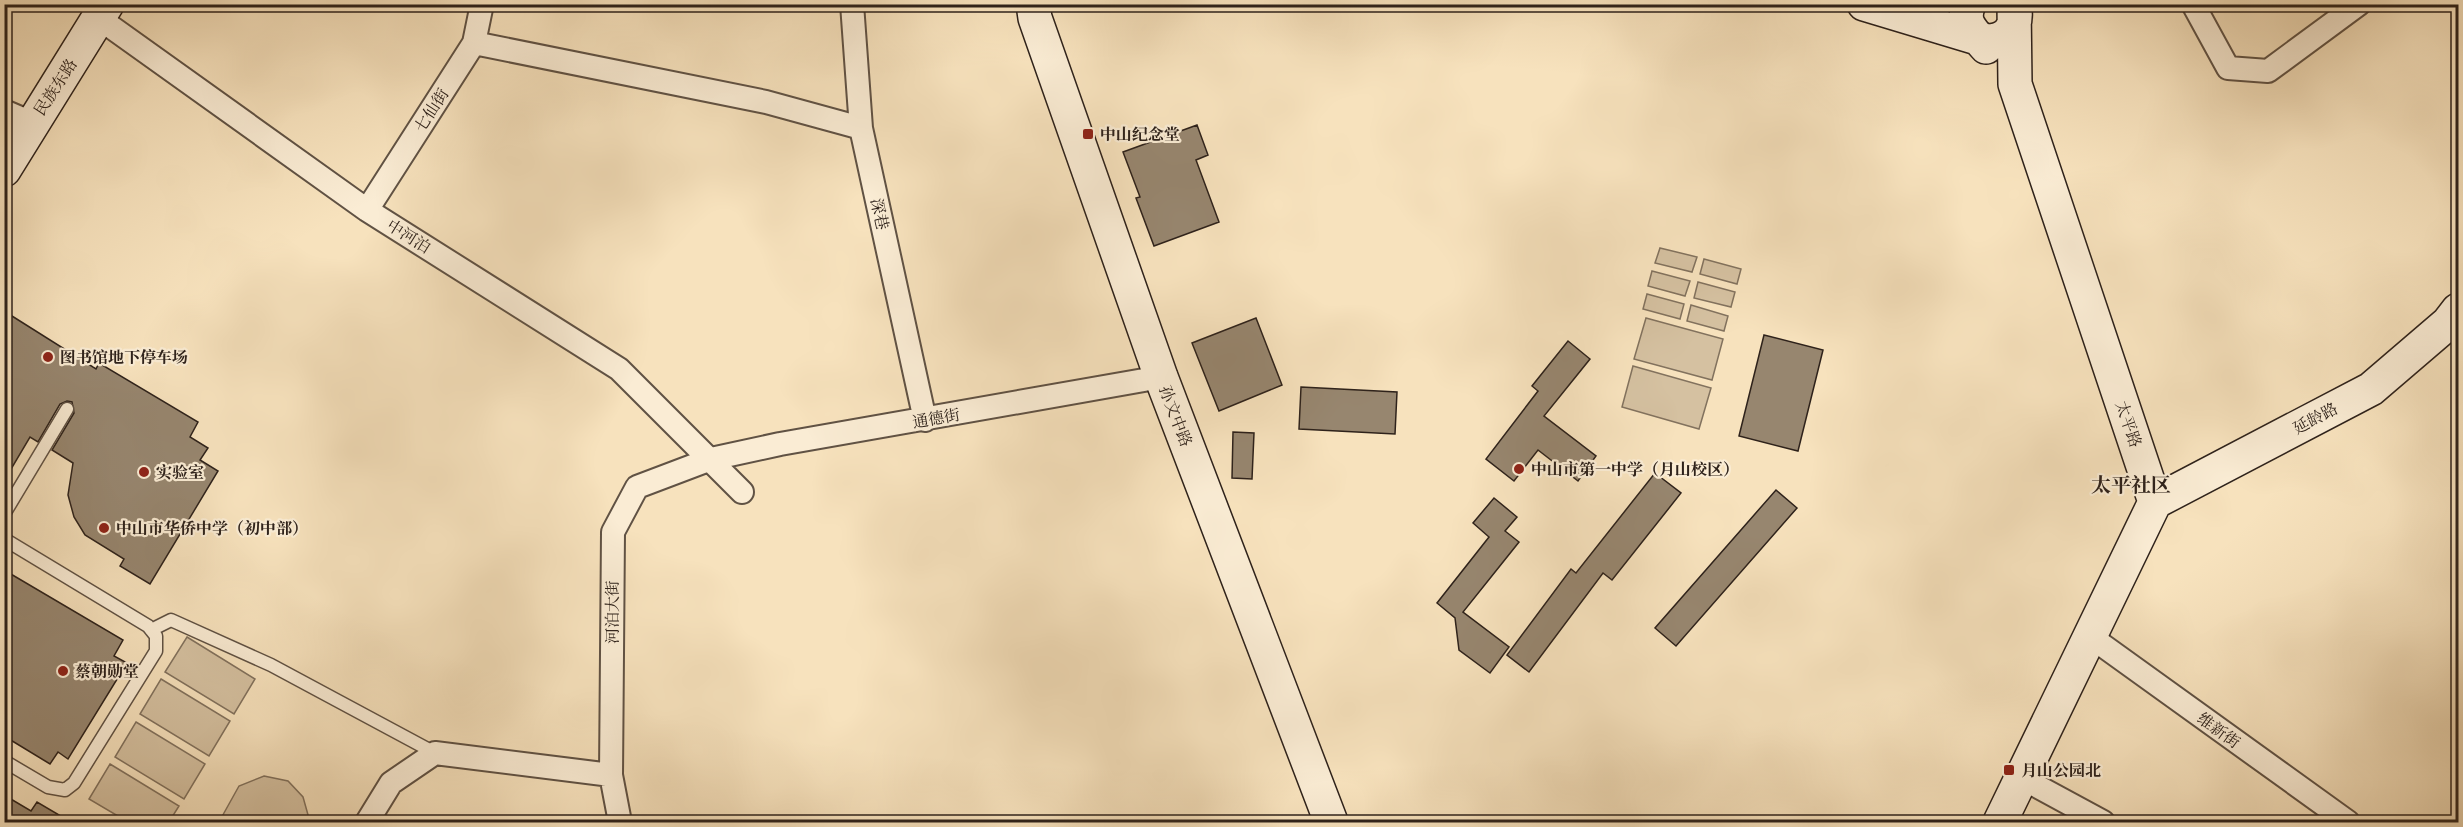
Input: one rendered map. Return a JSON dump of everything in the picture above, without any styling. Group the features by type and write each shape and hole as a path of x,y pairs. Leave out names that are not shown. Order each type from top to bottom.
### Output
{"street":[{"name":"七仙街","path":"367,210 474,43 482,4"},
{"name":"深巷","path":"852,4 861,128 925,420"},
{"name":"孙文中路","path":"1033,4 1035,18 1161,376 1331,822"},
{"path":"1864,4 1962,22 1996,41 2004,38 2014,10"},
{"path":"2193,4 2228,68 2268,71 2359,4"},
{"name":"太平路","path":"2014,10 2015,84 2155,502"},
{"name":"民族东路","path":"4,170 18,117 104,12"},
{"name":"中河泊","path":"104,12 367,210 618,369 742,492"},
{"path":"1962,22 2015,84"},
{"path":"474,43 766,102 861,128"},
{"name":"延龄路","path":"2155,502 2371,389 2448,323 2458,310"},
{"name":"通德街","path":"711,459 780,444 925,420 1161,376"},
{"name":"河泊大街","path":"621,822 611,775 613,532 637,487 711,459"},
{"path":"2000,822 2155,502"},
{"name":"维新街","path":"2091,638 2348,822"},
{"path":"367,822 391,783 435,753 611,775"},
{"path":"2022,778 2103,822"}],"lane":[{"path":"4,514 67,409"},
{"path":"4,539 151,630 156,636 156,651 74,783 65,789 48,787 4,761"},
{"path":"151,630 171,620 271,665 435,753"}],"shaded area":[{"path":"1660,248 1697,257 1692,272 1655,263"},
{"path":"1704,259 1741,269 1737,284 1700,274"},
{"path":"1652,271 1690,281 1685,296 1648,286"},
{"path":"1698,282 1735,292 1731,307 1694,298"},
{"path":"1647,294 1684,304 1680,319 1643,309"},
{"path":"1691,305 1728,316 1724,331 1687,321"},
{"path":"1646,318 1723,339 1712,380 1634,359"},
{"path":"1633,366 1711,388 1699,429 1622,407"},
{"path":"187,637 255,679 234,714 165,672"},
{"path":"161,679 230,721 209,756 140,714"},
{"path":"136,722 205,764 184,799 115,757"},
{"path":"110,764 179,806 169,822 128,822 89,799"},
{"path":"264,776 288,781 303,797 310,822 219,822 239,786"}],"building":[{"path":"1197,125 1208,155 1196,160 1219,222 1154,246 1136,198 1140,197 1123,152"},
{"name":"实验室","path":"4,311 96,369 99,363 198,422 190,437 208,448 200,460 218,471 150,584 120,566 124,559 85,535 74,517 68,495 73,463 52,450 74,413 72,402 67,401 60,404 38,442 30,437 4,481"},
{"path":"1256,318 1282,385 1219,411 1192,343"},
{"path":"1764,335 1823,350 1798,451 1739,436"},
{"path":"1568,341 1590,359 1544,416 1596,456 1578,481 1538,450 1514,481 1486,459 1538,391 1532,386"},
{"path":"1301,387 1397,392 1395,434 1299,429"},
{"path":"1233,432 1254,433 1252,479 1232,478"},
{"path":"1655,473 1681,493 1612,580 1603,573 1529,672 1507,655 1571,569 1576,573"},
{"path":"1776,490 1797,508 1676,646 1655,628"},
{"path":"1494,498 1517,517 1505,531 1519,542 1463,612 1509,647 1490,673 1459,650 1455,618 1437,603 1489,537 1473,523"},
{"name":"蔡朝勋堂","path":"4,570 123,640 114,656 127,663 68,759 58,752 50,764 4,736"},
{"path":"4,795 31,811 37,802 71,822 4,822"}],"place":[{"name":"中山纪念堂","path":"1088,134"},
{"name":"图书馆地下停车场","path":"48,357"},
{"name":"中山市第一中学（月山校区）","path":"1519,469"},
{"name":"实验室","path":"144,472"},
{"name":"中山市华侨中学（初中部）","path":"104,528"},
{"name":"蔡朝勋堂","path":"63,671"},
{"name":"月山公园北","path":"2009,770"}],"district":[{"name":"太平社区","path":"2131,485"}]}
